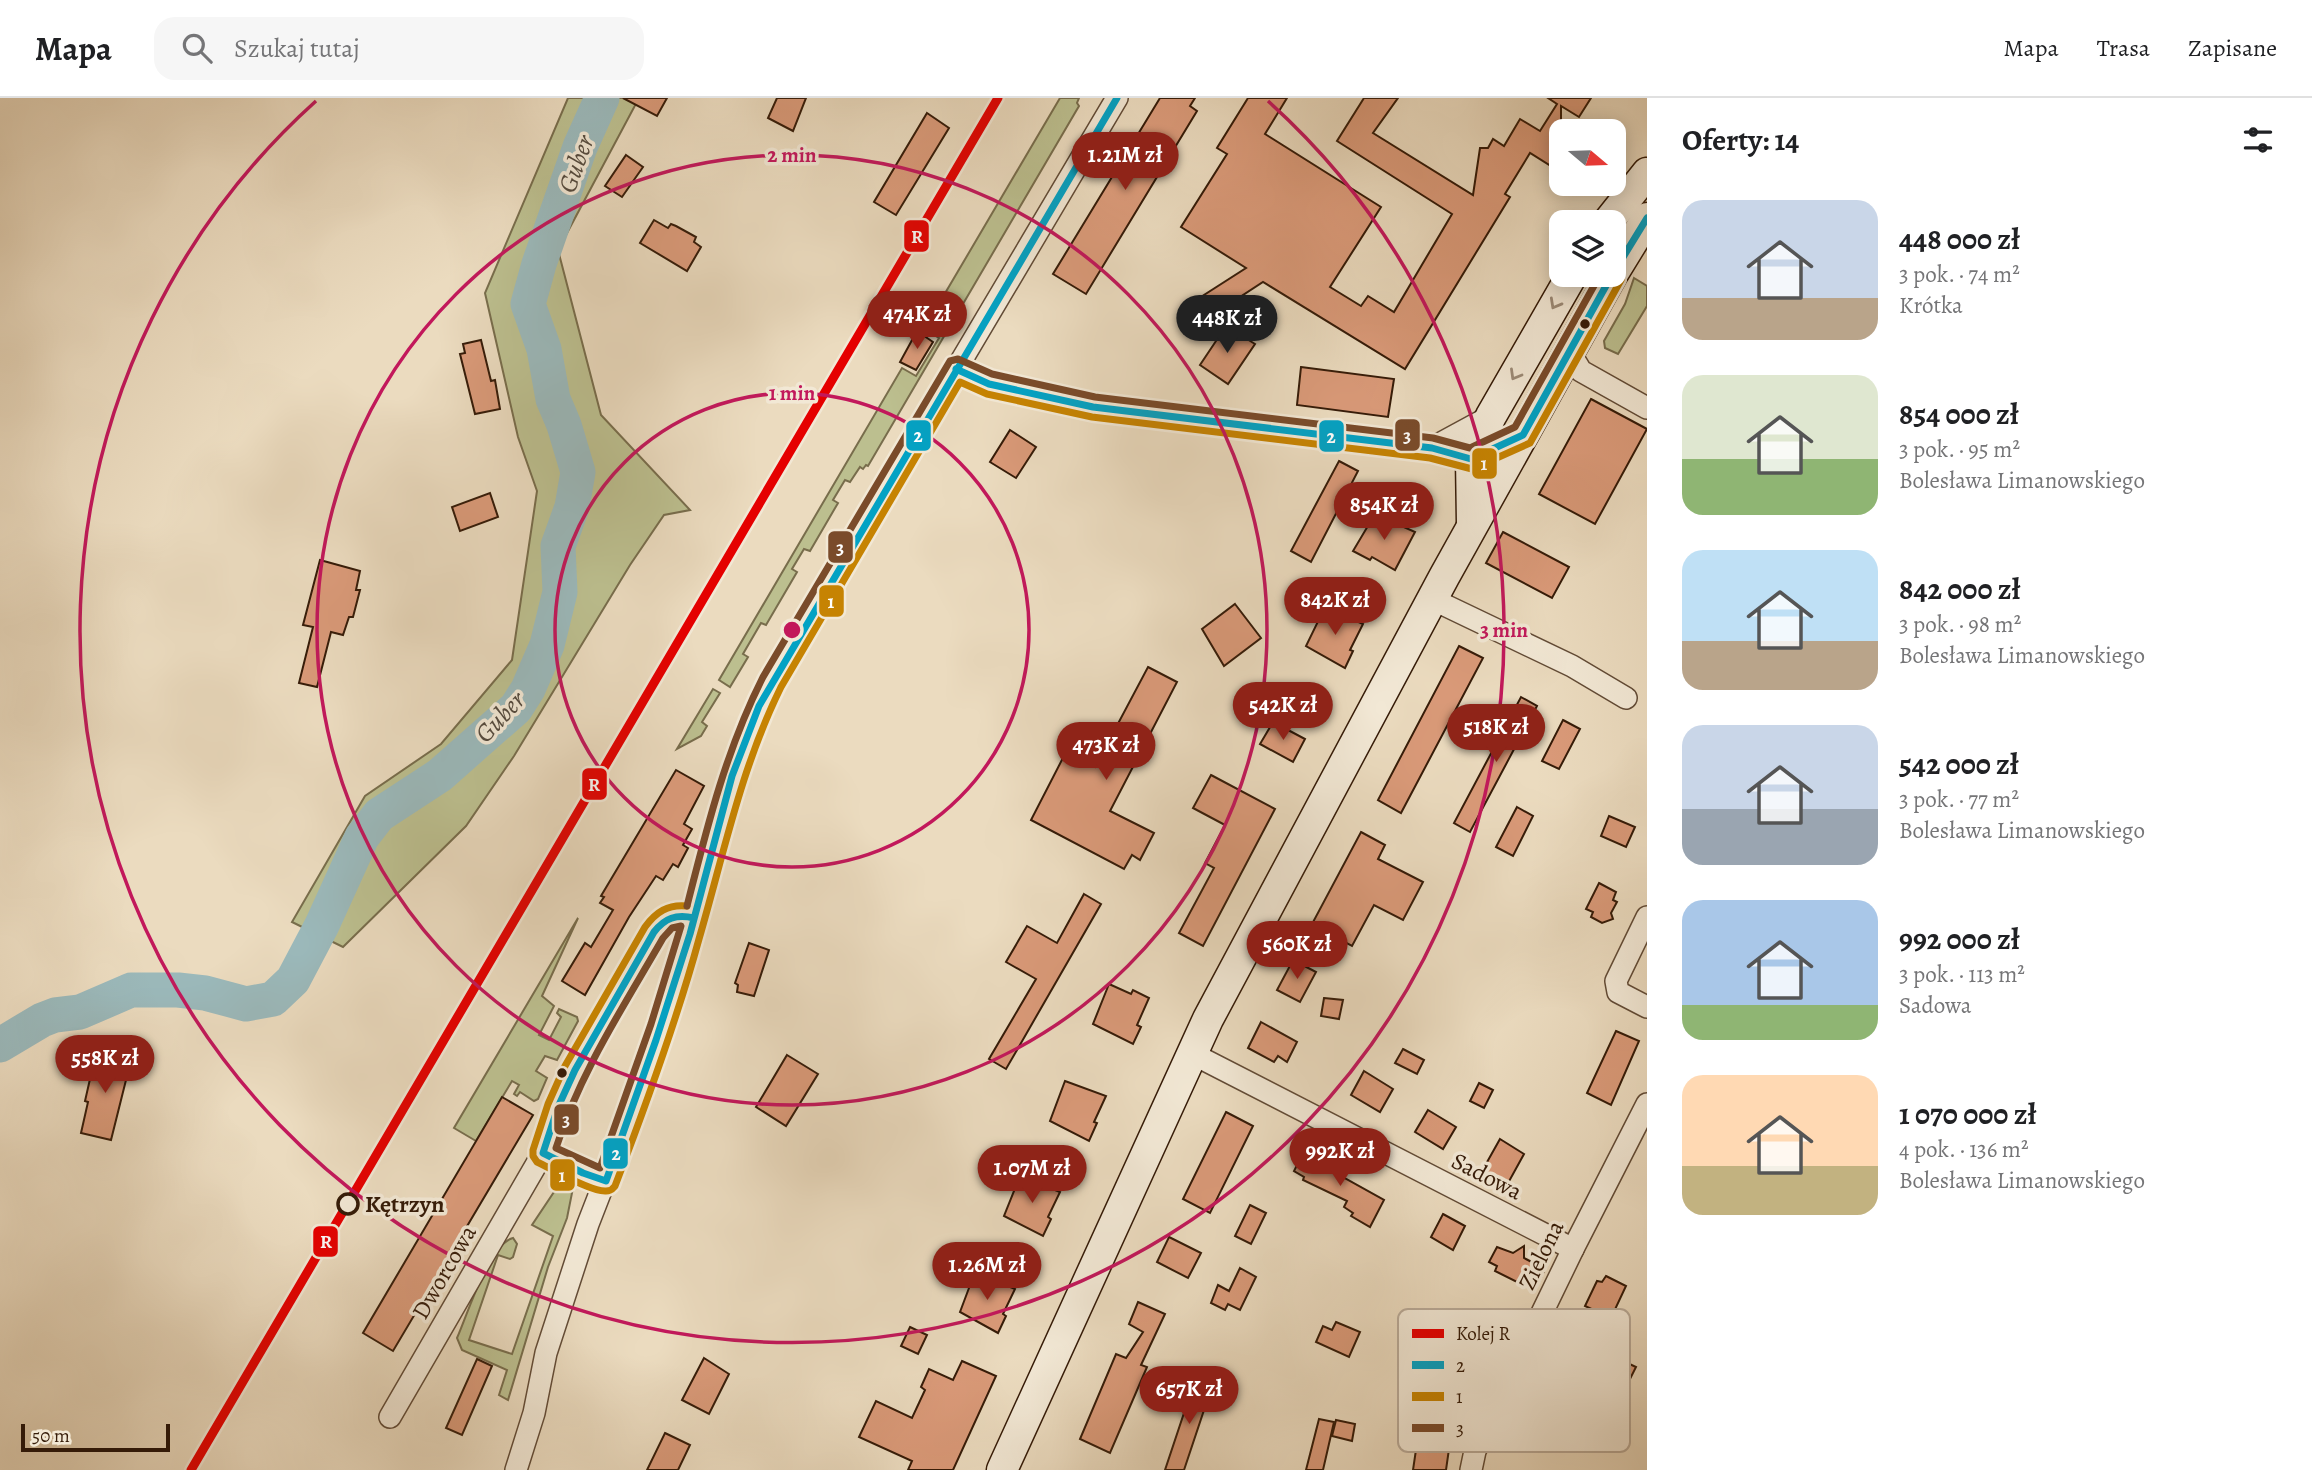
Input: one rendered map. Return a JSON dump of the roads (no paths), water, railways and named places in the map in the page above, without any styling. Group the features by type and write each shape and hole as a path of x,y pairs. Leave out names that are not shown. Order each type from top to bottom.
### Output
{"street":[{"path":"516,1470 534,1413 546,1353 588,1224 656,1040 694,918 732,776 759,706 1117,98"},
{"path":"1618,210 1647,173"},
{"path":"1626,252 1647,218"},
{"path":"1472,527 1471,459 1491,416 1565,287"},
{"path":"1002,1470 1191,1053 1432,599 1605,287"},
{"path":"1538,334 1569,351 1581,371 1647,408"},
{"path":"957,369 989,384 1093,408 1432,448 1471,459 1523,435"},
{"path":"1432,448 1491,416"},
{"path":"1432,599 1560,660 1626,698"},
{"name":"Dworcowa","path":"390,1417 543,1153 558,1107 575,1070 654,932 662,921 673,916 694,918"},
{"path":"1647,917 1616,981 1618,992 1647,1007"},
{"name":"Sadowa","path":"1191,1053 1573,1249"},
{"name":"Zielona","path":"1544,1309 1647,1104"},
{"path":"543,1153 606,1181"},
{"name":"Zielona","path":"1471,1470 1475,1452"}],"waterway":[{"name":"Guber","path":"0,1045 42,1020 55,1015 80,1012 131,990 205,993 246,1004 273,999 293,980 322,925 362,837 379,815 440,775 516,708 528,689 547,645 560,592 558,546 572,507 578,472 553,399 544,349 528,304 539,264 580,147 602,98"}],"rail line":[{"name":"R","path":"191,1470 998,98"}],"place":[{"name":"Kętrzyn","path":"348,1204"}]}
